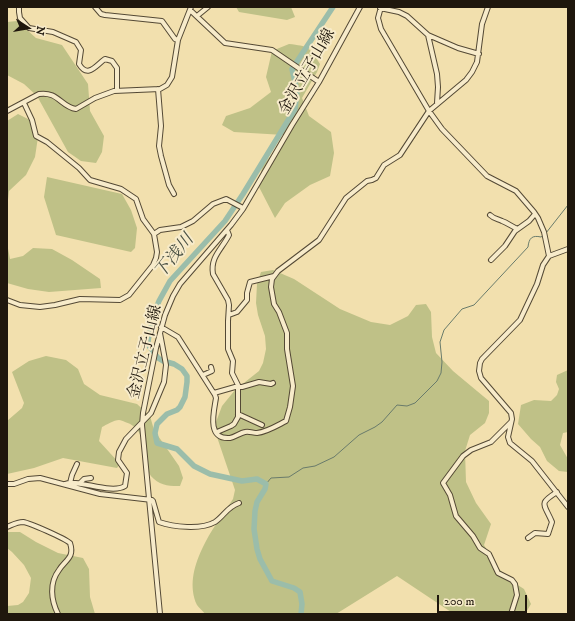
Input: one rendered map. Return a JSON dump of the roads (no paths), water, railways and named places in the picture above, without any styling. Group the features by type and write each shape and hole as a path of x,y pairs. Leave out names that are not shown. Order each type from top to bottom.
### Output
{"street":[{"path":"19,7 18,12 20,18 29,28 53,32 76,42 80,50 79,64 85,71 93,70 106,59 112,61 117,68 117,91"},
{"path":"95,7 101,14 105,15 162,20 178,40"},
{"path":"197,16 208,7"},
{"name":"金沢立子山線","path":"160,614 142,423 161,327 170,302 180,284 227,230 243,208 288,131 319,82 360,7"},
{"path":"396,12 399,7"},
{"path":"161,327 178,337 214,393 216,398 212,418 214,429 222,436 228,438 247,432 259,433 286,421 288,418 293,386 287,349 287,333 279,312 274,304 272,295 271,287 274,276 283,267 319,240 346,198 367,181 376,178 384,165 400,155 428,111 466,80 475,68 479,54 482,24 488,7"},
{"path":"7,112 39,94 48,94 57,98 70,108 76,109 96,97 117,91 158,89 164,87 170,82 172,77 178,40 191,8"},
{"path":"191,8 197,16 225,43 272,50 319,82"},
{"path":"479,54 458,48 428,35 406,16 380,8 378,23 380,29 428,111 442,129 487,176 516,191 535,214 544,232 549,256"},
{"path":"428,35 437,74 438,103"},
{"path":"158,89 161,126 159,146 169,185 174,194"},
{"path":"7,300 20,305 40,307 55,306 80,299 114,301 126,298 155,261 157,252 154,234 145,222 137,201 133,196 116,187 110,187 101,182 90,180 77,166 47,142 36,136 32,120 24,103"},
{"path":"154,234 160,230 182,227 193,221 213,204 226,199 231,200 243,208"},
{"path":"491,260 505,246 518,229 529,221 535,214"},
{"path":"490,215 495,219 501,220 518,229"},
{"path":"217,432 234,424 238,414 238,387 232,373 234,361 228,349 229,305 228,300 213,274 212,269 214,258 229,235 227,230"},
{"path":"568,249 549,256 543,265 537,284 520,320 482,359 479,371 481,378 512,415 512,422 508,437 510,444 530,458 568,507"},
{"path":"229,315 237,312 247,300 250,282 274,276"},
{"path":"65,484 80,483 94,487 123,487 126,484 127,472 118,460 119,452 131,432 142,423 151,412 164,382 165,362 160,333"},
{"path":"202,375 212,372 211,367"},
{"path":"214,393 259,382 270,384 273,383"},
{"path":"238,414 262,425"},
{"path":"511,614 517,595 515,584 512,580 498,572 492,557 480,548 473,536 456,516 450,495 443,483 463,456 471,450 491,442 512,422"},
{"path":"70,483 77,464"},
{"path":"7,484 14,484 28,479 40,478 100,494 149,500 153,501 158,520 160,522 178,526 194,527 215,522 228,509 239,502"},
{"path":"80,483 84,479 91,478"},
{"path":"528,538 535,533 548,534 552,522 544,507 544,503 546,499 557,492"},
{"path":"7,527 18,523 27,523 70,543 70,556 67,562 59,569 51,588 52,598 58,614"}],"waterway":[{"name":"下浅川","path":"301,614 302,604 300,592 294,588 272,581 260,559 257,549 254,529 255,511 257,502 265,489 266,484 257,479 242,481 210,474 194,466 177,449 157,443 155,433 157,424 167,414 177,410 180,407 185,397 187,376 182,369 174,364 158,358 149,346 148,341 153,316 170,281 225,221 295,109 297,91 292,69 333,7"},
{"path":"546,233 568,205"},
{"path":"266,484 271,478 289,477 303,468 315,466 334,457 359,435 382,422 397,405 407,406 415,403 437,381 441,373 442,362 440,342 444,330 462,309 474,305 528,247 529,241 533,237 541,237 544,235"}]}
